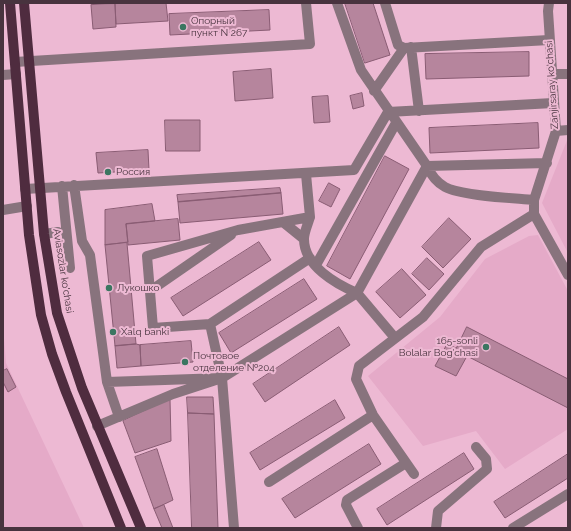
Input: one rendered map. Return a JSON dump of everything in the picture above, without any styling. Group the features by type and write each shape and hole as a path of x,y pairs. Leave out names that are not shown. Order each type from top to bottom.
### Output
{"main road":[{"path":"10,3 25,189 34,275 46,335 66,392 122,528"},
{"name":"Aviasozlar ko'chasi","path":"24,3 44,234 57,313 68,351 97,426 141,528"}],"street":[{"path":"15,62 310,44 306,3"},
{"path":"337,3 360,70 388,112 428,166 432,177 445,187 461,192 534,200"},
{"path":"384,3 398,45 408,47 550,40"},
{"name":"Zanjirsaray ko'chasi","path":"548,3 556,131 534,200 534,214 568,275"},
{"path":"374,91 408,47"},
{"path":"408,47 420,110"},
{"path":"3,75 16,74"},
{"path":"552,74 568,74"},
{"path":"388,112 554,103"},
{"path":"25,189 74,185 306,174 354,170 388,112"},
{"path":"310,217 238,230 148,256 153,328 210,324 313,261 396,123"},
{"path":"556,131 568,130"},
{"path":"428,166 547,163"},
{"path":"97,426 173,394 222,378 357,293 428,166"},
{"path":"304,239 310,217 306,174"},
{"path":"74,185 82,241 90,254 107,382 119,417"},
{"path":"62,186 70,268"},
{"path":"3,210 27,206"},
{"path":"414,474 373,415 356,379 358,366 423,317 481,248 534,214"},
{"path":"283,222 304,239 313,261 324,274 340,286 357,293 395,338"},
{"path":"150,291 238,230"},
{"path":"44,234 58,232"},
{"path":"210,324 222,378 234,528"},
{"path":"107,382 222,378"},
{"path":"269,482 373,415"},
{"path":"436,528 438,511 487,469 486,459 476,447"},
{"path":"358,528 346,506 347,500 406,463"},
{"path":"513,528 568,494"}],"shaded area":[{"path":"568,138 568,253 542,203"},
{"name":"165-sonli Bolalar Bog'chasi","path":"538,235 568,291 568,429 505,469 476,431 423,446 368,376 440,317 485,259 529,236"},
{"path":"3,326 6,363 84,528 3,528"}],"building":[{"path":"166,3 168,21 116,24 115,4"},
{"path":"345,3 373,3 390,55 365,63"},
{"path":"115,4 116,27 93,29 91,5"},
{"path":"269,10 270,30 170,35 169,14"},
{"path":"529,52 529,76 426,79 425,54"},
{"path":"271,69 273,98 235,101 233,72"},
{"path":"362,93 364,106 353,109 350,96"},
{"path":"328,96 330,122 314,123 312,97"},
{"path":"165,120 200,120 200,151 166,151"},
{"path":"538,123 539,148 430,153 429,128"},
{"path":"148,150 149,170 98,173 96,153"},
{"path":"385,156 409,169 350,279 327,266"},
{"path":"329,183 340,189 331,207 319,201"},
{"path":"280,188 281,193 178,202 177,195"},
{"path":"281,193 283,214 180,223 178,202"},
{"path":"152,204 155,221 126,224 128,242 105,245 105,210"},
{"path":"449,218 471,239 443,268 422,247"},
{"path":"178,219 180,240 128,245 126,224"},
{"path":"259,242 271,260 183,316 171,298"},
{"path":"127,243 136,344 115,346 105,245"},
{"path":"427,258 444,274 429,290 412,274"},
{"path":"402,269 426,295 400,318 376,292"},
{"path":"304,279 317,299 231,353 219,333"},
{"path":"339,327 350,345 265,402 253,384"},
{"path":"467,327 568,379 568,408 467,356 456,376 435,366 447,344 456,348"},
{"path":"191,341 193,362 141,366 140,345"},
{"path":"140,345 141,366 117,368 115,346"},
{"path":"7,369 16,387 8,392 3,382 3,371"},
{"path":"187,397 213,397 214,414 188,413"},
{"path":"170,399 171,441 135,453 123,421"},
{"path":"335,400 345,418 260,470 250,453"},
{"path":"188,413 214,414 218,528 192,528"},
{"path":"369,444 381,464 295,518 282,499"},
{"path":"157,449 173,500 154,509 135,457"},
{"path":"464,453 474,469 387,525 377,509"},
{"path":"568,454 568,478 505,518 494,502"},
{"path":"164,505 173,528 162,528 154,509"}],"place":[{"name":"Опорный пункт N 267","path":"183,27"},
{"name":"Россия","path":"108,172"},
{"name":"Лукошко","path":"109,288"},
{"name":"Xalq banki","path":"113,332"},
{"name":"165-sonli Bolalar Bog'chasi","path":"486,347"},
{"name":"Почтовое отделение №204","path":"185,362"}]}
